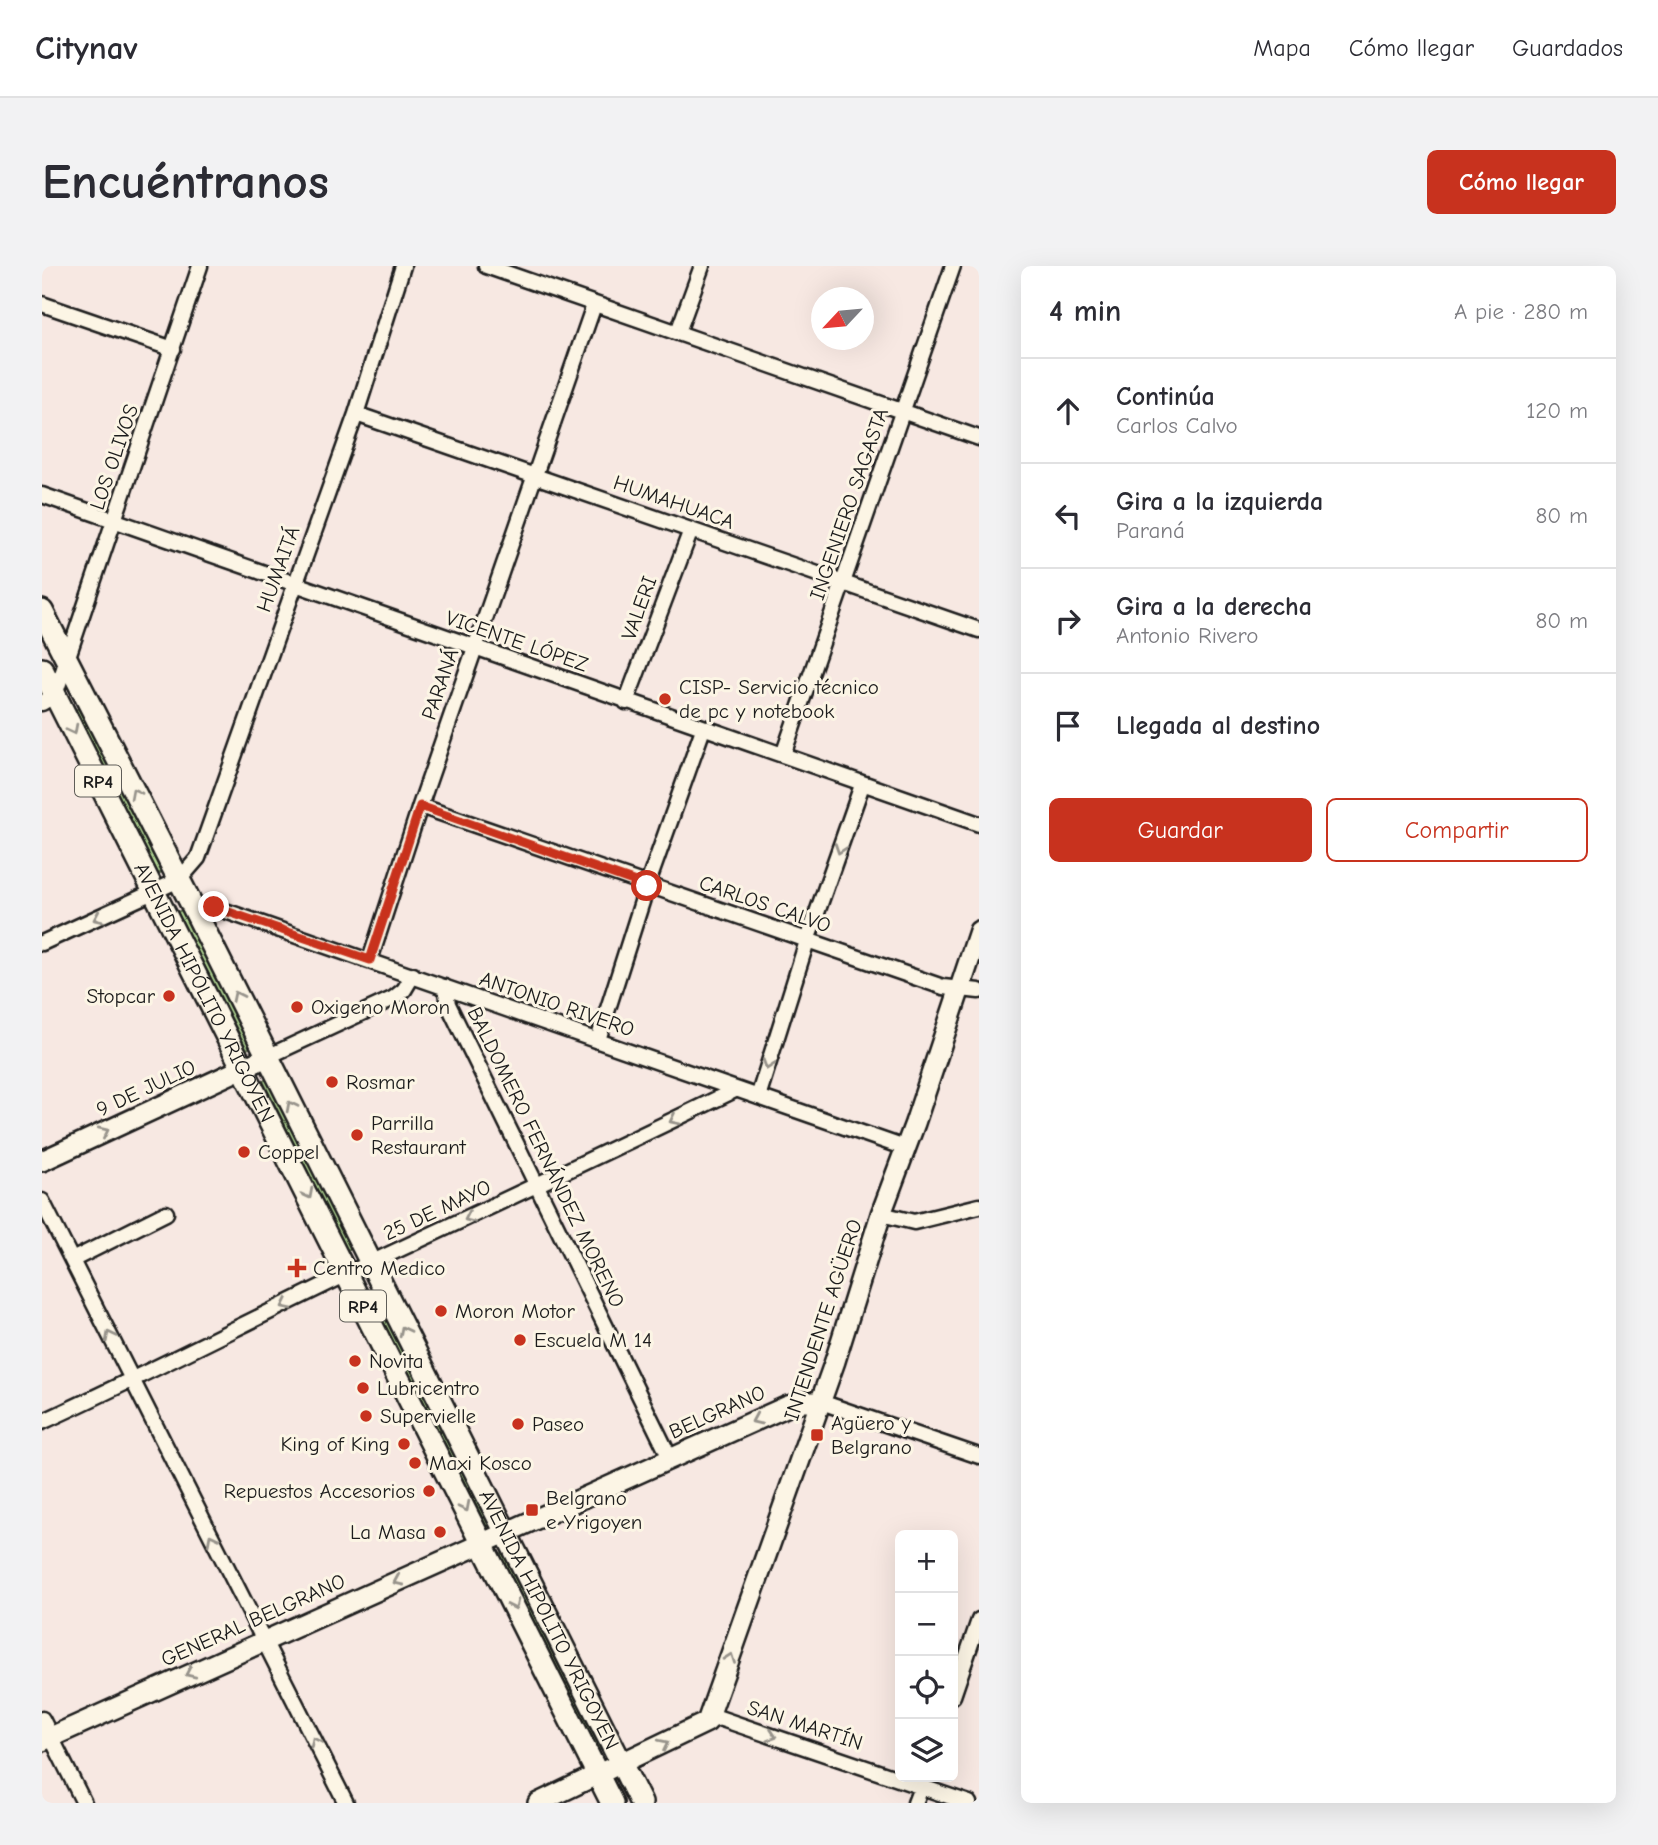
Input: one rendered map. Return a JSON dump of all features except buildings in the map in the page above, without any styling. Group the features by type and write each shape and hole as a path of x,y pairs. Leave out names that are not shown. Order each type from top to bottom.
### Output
{"main road":[{"name":"AVENIDA HIPÓLITO YRIGOYEN","path":"42,611 193,907 640,1803"},
{"name":"AVENIDA HIPÓLITO YRIGOYEN","path":"42,669 49,699 154,893 244,1068 612,1803"}],"street":[{"name":"LOS OLIVOS","path":"49,699 67,661 200,266"},
{"name":"HUMAITÁ","path":"179,880 198,858 356,414 404,266"},
{"path":"486,266 979,438"},
{"path":"678,332 702,266"},
{"name":"INGENIERO SAGASTA","path":"783,755 953,266"},
{"path":"42,304 173,349"},
{"name":"PARANÁ","path":"370,960 420,806 594,305"},
{"name":"HUMAHUACA","path":"356,414 979,630"},
{"name":"VICENTE LÓPEZ","path":"42,495 979,824"},
{"name":"VALERI","path":"626,702 691,530"},
{"path":"598,1040 647,886 703,729"},
{"path":"758,1097 807,941 862,785"},
{"name":"CARLOS CALVO","path":"420,806 943,987 970,990"},
{"path":"42,943 179,880"},
{"name":"ANTONIO RIVERO","path":"193,907 214,907 905,1148"},
{"name":"INTENDENTE AGÜERO","path":"707,1722 821,1402 881,1214 970,990 979,931"},
{"name":"9 DE JULIO","path":"42,1161 394,998 404,990 413,975"},
{"name":"BALDOMERO FERNÁNDEZ MORENO","path":"445,987 447,1003 670,1458"},
{"name":"25 DE MAYO","path":"42,1422 133,1381 348,1274 538,1186 735,1090"},
{"path":"42,1201 346,1803"},
{"path":"881,1214 914,1222 979,1206"},
{"path":"72,1260 166,1213"},
{"name":"BELGRANO","path":"483,1544 670,1458 788,1406 803,1402 821,1402 979,1456"},
{"name":"GENERAL BELGRANO","path":"45,1732 483,1544"},
{"path":"958,1681 979,1620"},
{"name":"SAN MARTÍN","path":"707,1722 719,1718 895,1773"},
{"path":"538,1803 707,1722"},
{"path":"45,1732 84,1803"},
{"path":"915,1803 923,1782"},
{"name":"SAN MARTÍN","path":"923,1782 969,1803"}],"green space":[{"path":"79,708 162,872 158,874 75,710"},
{"path":"182,910 251,1047 247,1049 177,912"},
{"path":"267,1079 352,1248 347,1250 263,1081"},
{"path":"371,1289 492,1525 487,1527 367,1291"},
{"path":"504,1553 603,1748 598,1751 500,1555"}],"place":[{"name":"CISP- Servicio técnico de pc y notebook","path":"665,699"},
{"name":"Stopcar","path":"169,996"},
{"name":"Oxigeno Moron","path":"297,1007"},
{"name":"Rosmar","path":"332,1082"},
{"name":"Parrilla Restaurant","path":"357,1135"},
{"name":"Coppel","path":"244,1152"},
{"name":"Centro Medico","path":"297,1268"},
{"name":"Moron Motor","path":"441,1311"},
{"name":"Escuela M 14","path":"520,1340"},
{"name":"Novita","path":"355,1361"},
{"name":"Lubricentro","path":"363,1388"},
{"name":"Supervielle","path":"366,1416"},
{"name":"Paseo","path":"518,1424"},
{"name":"Agüero y Belgrano","path":"817,1435"},
{"name":"King of King","path":"404,1444"},
{"name":"Maxi Kosco","path":"415,1463"},
{"name":"Repuestos Accesorios","path":"429,1491"},
{"name":"Belgrano e Yrigoyen","path":"532,1510"},
{"name":"La Masa","path":"440,1532"}],"route":[{"path":"214,907 370,960 420,806 647,886"}]}
